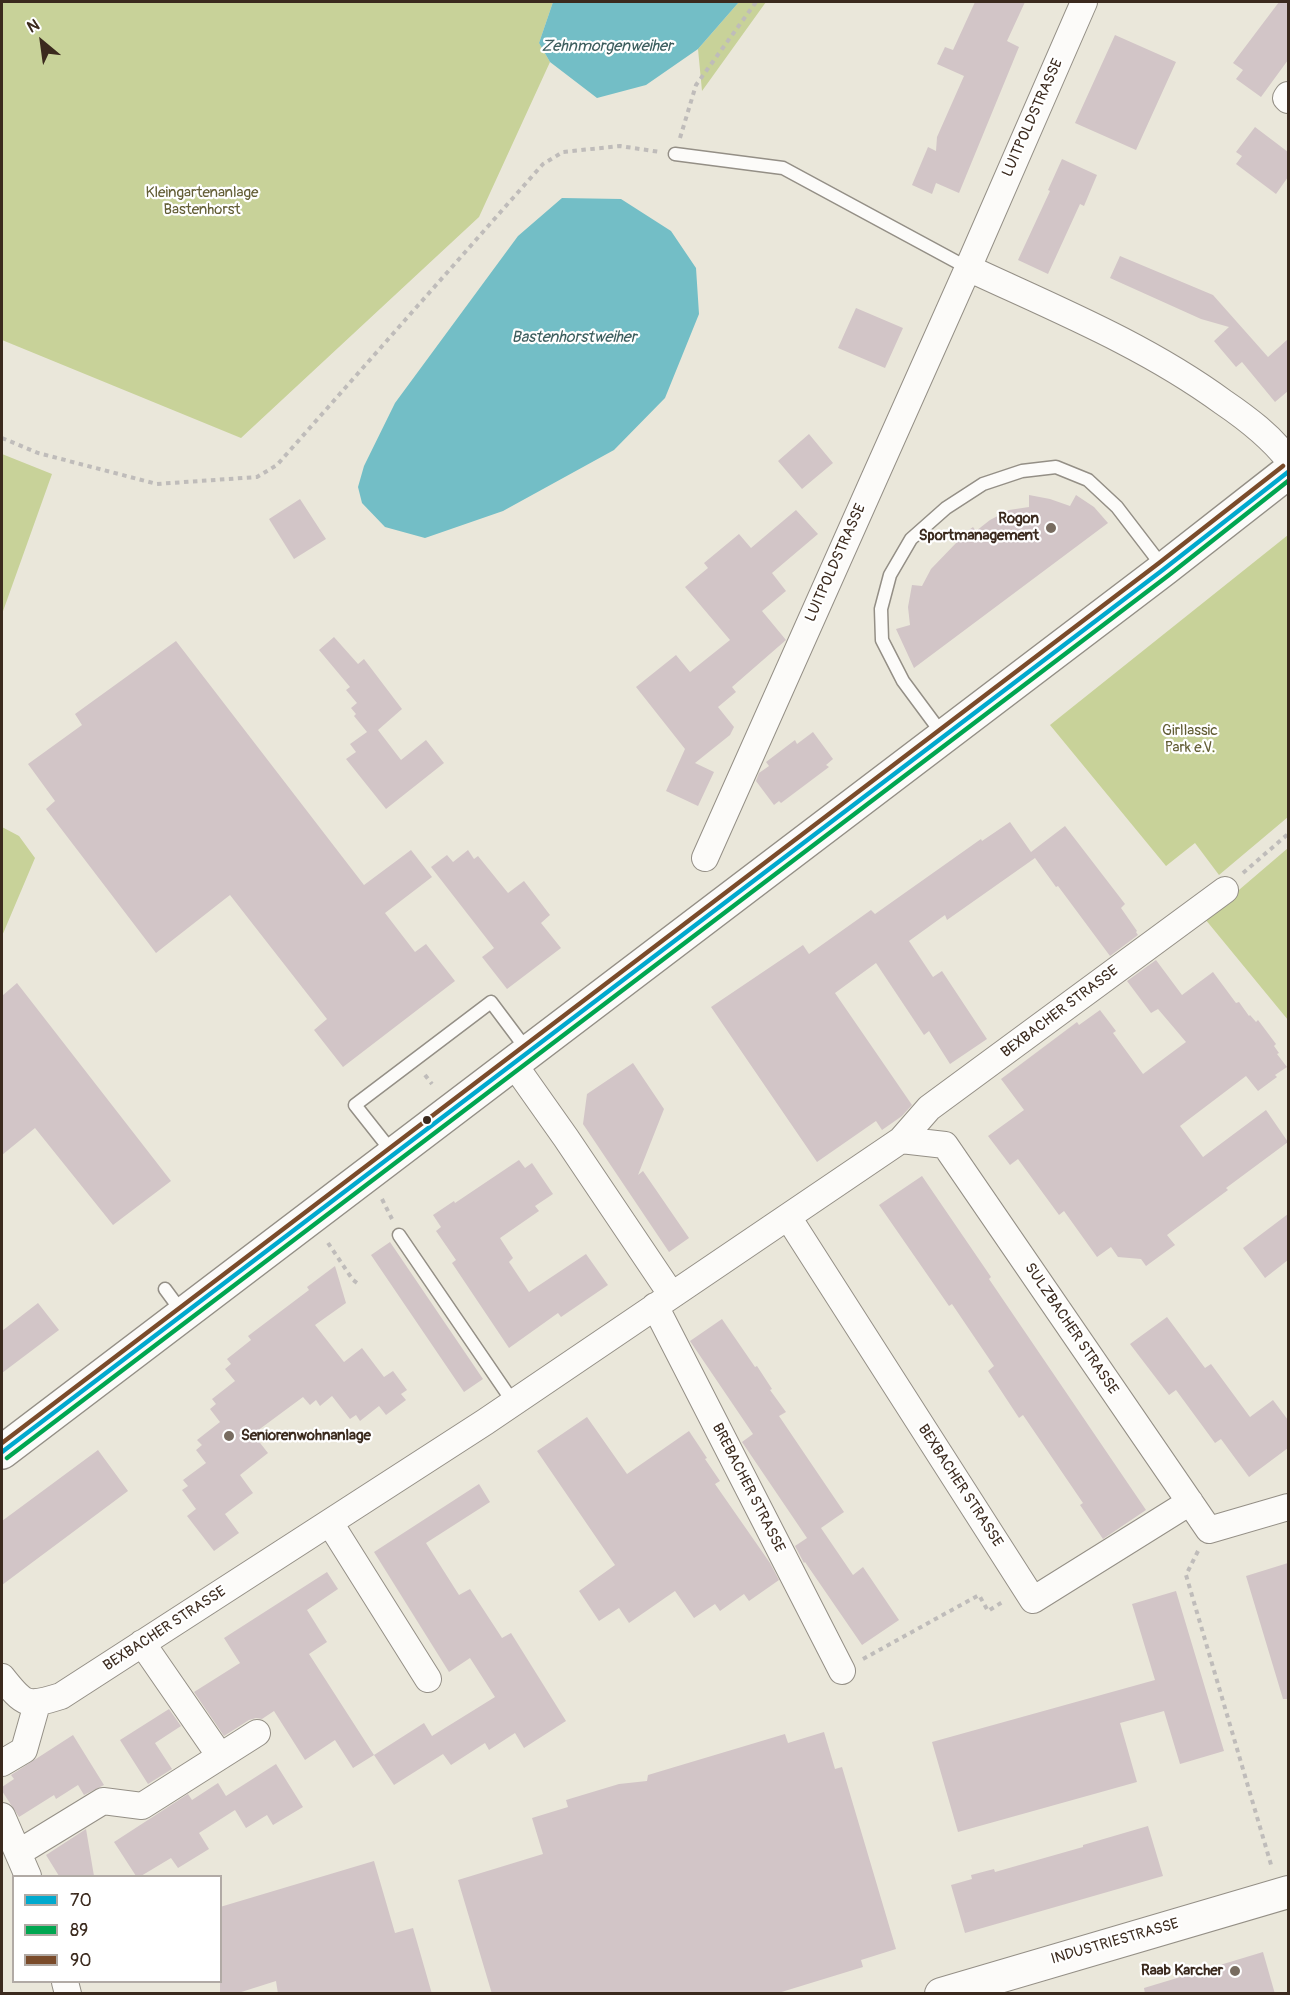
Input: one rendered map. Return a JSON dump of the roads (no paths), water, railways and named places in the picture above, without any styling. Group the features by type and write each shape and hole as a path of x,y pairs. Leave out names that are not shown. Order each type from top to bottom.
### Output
{"main road":[{"path":"2,1452 174,1301 393,1154 1164,569 1288,472"}],"street":[{"name":"LUITPOLDSTRASSE","path":"705,858 1084,2"},
{"path":"968,268 1149,353 1195,381 1251,422 1275,442 1288,459"},
{"name":"BEXBACHER STRASSE","path":"37,1704 61,1696 330,1523 788,1217 913,1141 929,1108 1225,890"},
{"name":"BREBACHER STRASSE","path":"521,1057 566,1138 663,1300 842,1671"},
{"name":"SULZBACHER STRASSE","path":"913,1141 945,1145 1209,1530 1288,1507"},
{"name":"BEXBACHER STRASSE","path":"788,1217 1033,1600 1190,1502"},
{"path":"330,1523 428,1679"},
{"path":"142,1643 220,1756"},
{"path":"2,1677 18,1698 37,1704 24,1750 2,1763"},
{"path":"18,1852 104,1801 142,1806 257,1733"},
{"path":"2,1816 28,1875"},
{"name":"INDUSTRIESTRASSE","path":"941,1994 1284,1893"}],"lane":[{"path":"675,154 783,168 968,268"},
{"path":"944,736 903,681 882,640 881,609 890,575 911,539 946,508 983,484 1022,471 1056,467 1088,480 1117,507 1164,569"},
{"path":"393,1154 355,1105 490,1002 521,1057"},
{"path":"399,1235 513,1402"}],"water":[{"name":"Zehnmorgenweiher","path":"553,2 739,2 698,49 646,85 597,98 550,62 539,43"},
{"name":"Bastenhorstweiher","path":"562,198 621,199 671,231 696,268 699,314 665,398 614,450 503,511 425,538 385,527 362,503 358,487 364,466 395,403 518,236"}],"place":[{"name":"Rogon Sportmanagement","path":"1051,528"},
{"name":"Seniorenwohnanlage","path":"229,1436"},
{"name":"Raab Karcher","path":"1235,1971"}],"park label":[{"name":"Kleingartenanlage Bastenhorst","path":"202,202"},
{"name":"Girllassic Park e.V.","path":"1190,740"}]}
